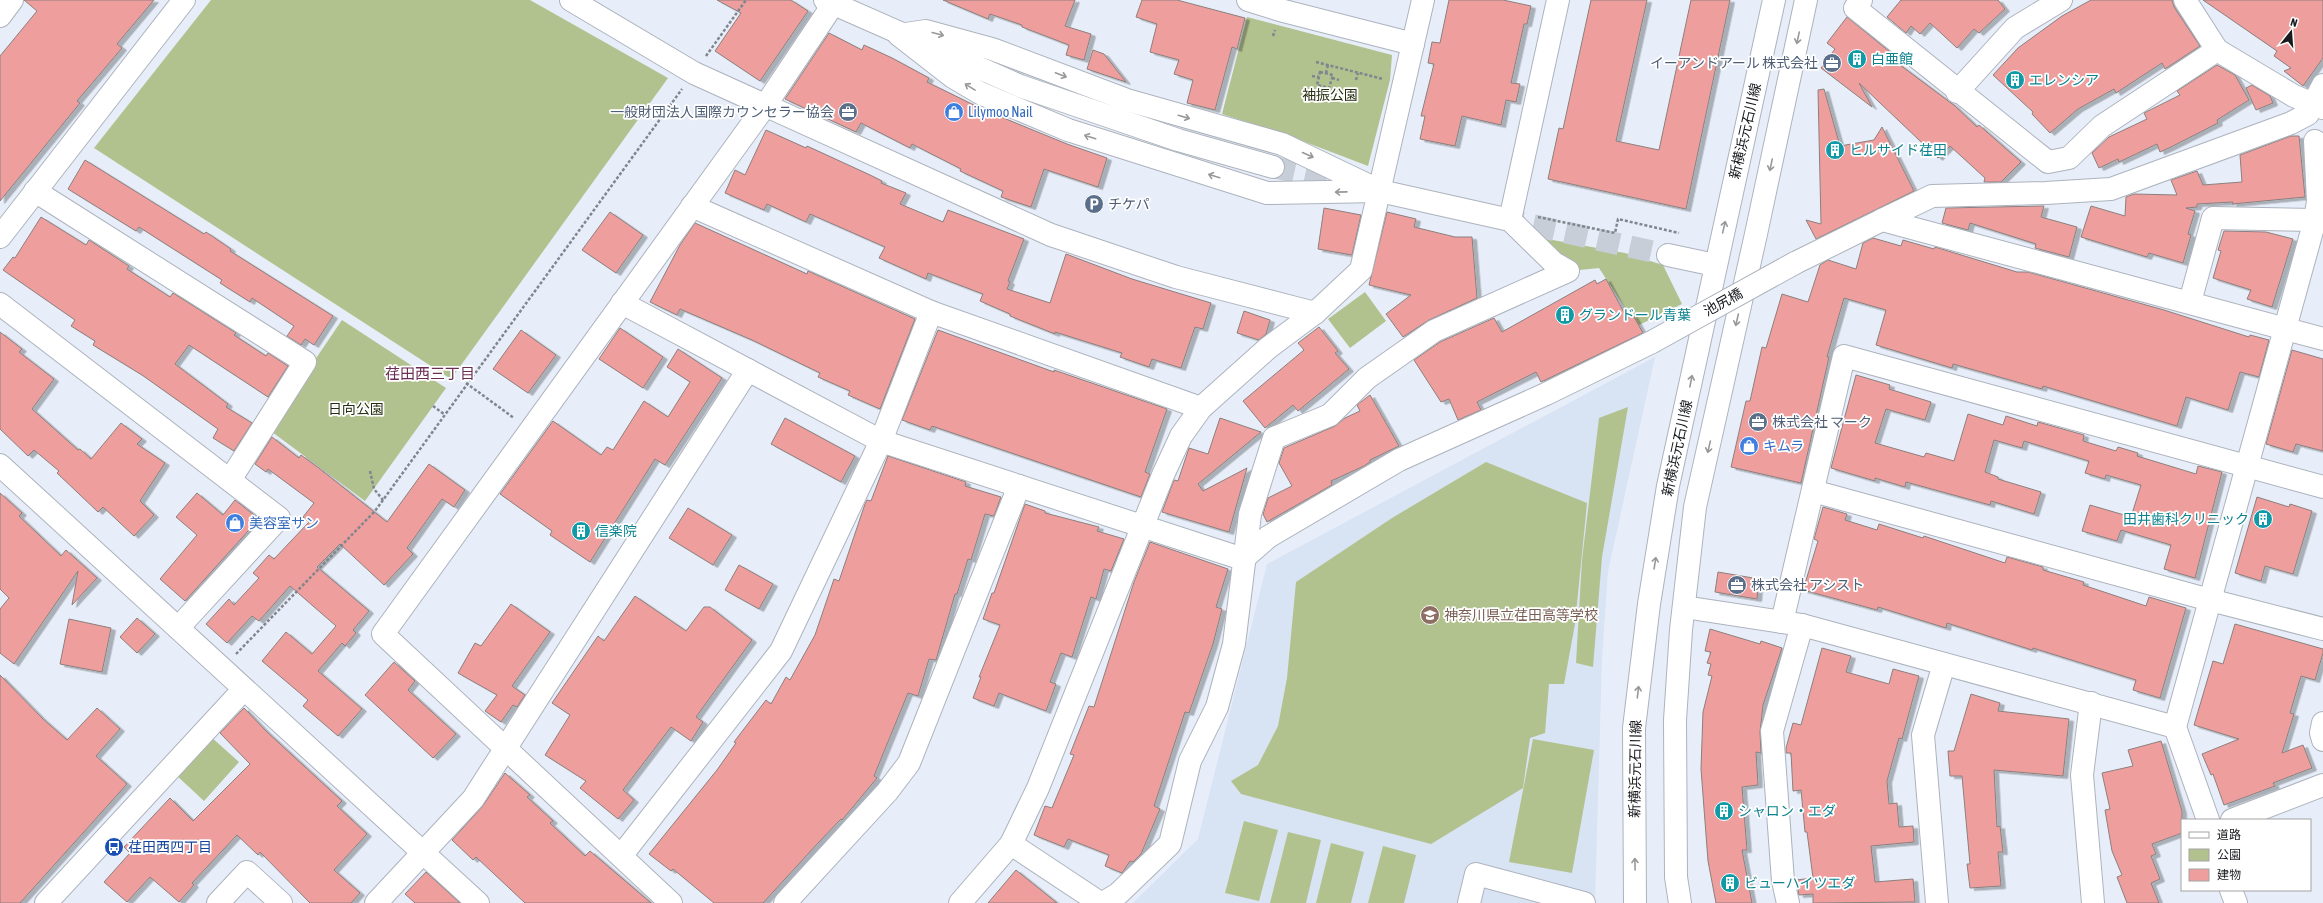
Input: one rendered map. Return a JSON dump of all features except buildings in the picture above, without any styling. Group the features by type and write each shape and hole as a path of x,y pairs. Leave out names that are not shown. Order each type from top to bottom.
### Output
{"street":[{"path":"0,16 12,0"},
{"path":"0,237 184,0"},
{"path":"571,0 694,73 1051,235 1176,276 1314,312"},
{"path":"1248,0 1280,10 1414,44"},
{"path":"960,903 1010,844 1038,788 1143,526 1181,436 1201,408 1268,348 1314,312 1361,270 1423,0"},
{"path":"1511,215 1558,0"},
{"name":"新横浜元石川線","path":"1635,903 1634,728 1649,604 1668,486 1774,0"},
{"path":"1680,903 1676,877 1675,720 1684,607 1695,507 1755,242 1806,0"},
{"path":"1861,0 1855,8 1957,92 2048,162 2069,158 2102,126 2217,50"},
{"path":"1957,92 2015,28 2061,0"},
{"path":"2185,0 2217,50 2314,109 2323,86"},
{"path":"671,903 383,634 529,429 765,106 831,1 899,35 1020,86 1178,140 1274,167"},
{"path":"899,35 926,31 992,48 1127,100 1282,144 1380,191"},
{"path":"899,35 953,77 980,93 1076,133 1267,193 1380,191 1511,215 1522,230 1554,263 1568,271 1434,331 1367,378 1330,415 1274,438 1250,514 1243,558 1234,644 1217,708 1190,761 1170,844 1118,894 1102,903 1010,844"},
{"name":"池尻橋","path":"1243,558 1268,537 1399,460 1546,394 1652,342 1794,262 1932,196 2046,193 2111,189 2291,123 2314,109"},
{"path":"2208,819 2175,727 2315,220 2318,201 2315,141"},
{"path":"35,191 305,362 230,480"},
{"path":"692,206 931,312 1201,408"},
{"path":"2190,302 2213,218 2315,220"},
{"path":"1882,220 2323,339"},
{"path":"1668,255 1715,265"},
{"path":"622,303 881,440 1243,558"},
{"path":"0,304 279,518 178,628"},
{"path":"621,856 780,651 881,440 931,312"},
{"path":"1788,903 1783,881 1772,730 1792,624 1813,491 1844,356 2323,487"},
{"path":"376,903 473,799 748,370"},
{"path":"0,466 423,851 478,903"},
{"path":"785,903 887,792 909,763 1019,486"},
{"path":"1813,491 2210,600 2323,629"},
{"path":"1684,607 1792,624 2091,703 2175,727"},
{"path":"1937,903 1923,735 1944,664"},
{"path":"46,903 244,689"},
{"path":"2091,703 2082,776 2093,903"},
{"path":"2323,723 2321,733 2323,740"},
{"path":"2235,819 2323,785"},
{"path":"218,903 247,872 281,903"},
{"path":"1469,903 1476,874 1584,903"},
{"path":"2231,891 2236,903"}],"path":[{"path":"222,669 333,556 383,500 466,383 746,0"},
{"path":"1316,62 1390,80 1403,92"},
{"path":"1326,73 1328,65"},
{"path":"1320,72 1326,73 1333,75 1330,88 1317,85 1320,72"},
{"path":"1356,80 1358,73"},
{"path":"1312,76 1319,78"},
{"path":"1332,78 1339,80"},
{"path":"1322,95 1324,86"},
{"path":"1511,215 1615,233 1618,219 1679,233"},
{"path":"466,383 529,429"},
{"path":"433,406 444,414"},
{"path":"370,471 374,489 383,500"}],"shaded area":[{"name":"神奈川県立荏田高等学校","path":"1655,357 1608,572 1602,658 1595,903 1133,903 1198,839 1267,564"}],"green space":[{"path":"211,0 530,0 668,78 451,379 94,148"},
{"name":"袖振公園","path":"1247,17 1392,55 1390,80 1368,166 1292,137 1222,114"},
{"path":"1536,237 1625,253 1663,265 1682,304 1637,326 1599,268 1570,271"},
{"path":"1365,292 1386,321 1350,348 1328,319"},
{"name":"日向公園","path":"342,320 446,388 365,501 268,429"},
{"path":"1628,407 1602,557 1593,667 1576,663 1582,560 1599,418"},
{"path":"1486,462 1587,503 1575,624 1564,684 1549,684 1545,733 1530,738 1523,788 1431,844 1241,794 1231,781 1258,765 1278,726 1287,678 1296,582 1392,518"},
{"path":"210,736 239,762 204,801 175,774"},
{"path":"1533,739 1594,750 1572,873 1509,862"},
{"path":"1244,821 1278,830 1259,901 1225,893"},
{"path":"1288,832 1321,840 1306,903 1270,903"},
{"path":"1331,843 1364,852 1351,903 1316,903"},
{"path":"1383,846 1416,855 1404,903 1368,903"}],"tunnel":[{"path":"1273,167 1362,187"},
{"path":"1501,218 1668,255"}],"place":[{"name":"白亜館","path":"1857,59"},
{"name":"イーアンドアール 株式会社","path":"1832,63"},
{"name":"エレンシア","path":"2015,80"},
{"name":"一般財団法人国際カウンセラー協会","path":"848,112"},
{"name":"Lilymoo Nail","path":"954,112"},
{"name":"ヒルサイド荏田","path":"1835,150"},
{"name":"チケパ","path":"1094,204"},
{"name":"グランドール青葉","path":"1565,315"},
{"name":"株式会社 マーク","path":"1758,422"},
{"name":"キムラ","path":"1749,446"},
{"name":"田井歯科クリニック","path":"2263,519"},
{"name":"美容室サン","path":"235,523"},
{"name":"信楽院","path":"581,531"},
{"name":"株式会社 アシスト","path":"1737,585"},
{"name":"神奈川県立荏田高等学校","path":"1430,615"},
{"name":"シャロン・エダ","path":"1724,811"},
{"name":"荏田西四丁目","path":"114,847"},
{"name":"ビューハイツエダ","path":"1730,883"}],"district":[{"name":"荏田西三丁目","path":"430,374"}]}
